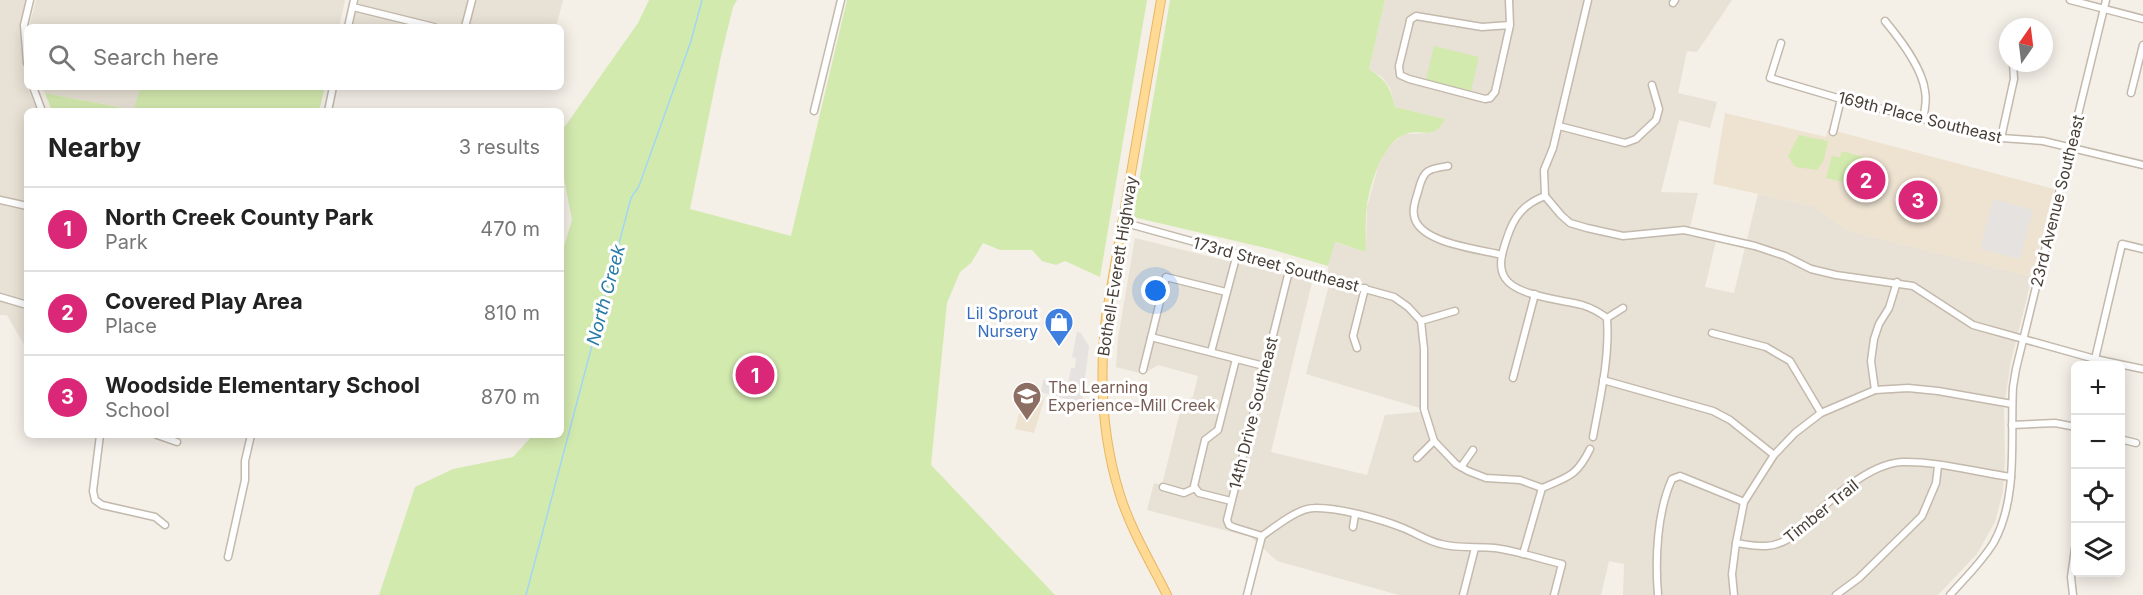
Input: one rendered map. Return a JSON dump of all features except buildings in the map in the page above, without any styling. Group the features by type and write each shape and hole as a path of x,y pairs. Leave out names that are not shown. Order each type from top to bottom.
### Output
{"main road":[{"name":"Bothell-Everett Highway","path":"1161,0 1102,348 1105,423 1120,496 1135,533 1167,595"}],"street":[{"path":"24,24 30,0"},
{"path":"466,24 472,0"},
{"path":"814,111 841,0"},
{"path":"1509,0 1510,25 1495,92 1490,98 1485,99 1400,75 1399,66 1413,17 1425,16 1482,27 1510,25"},
{"path":"1588,0 1553,148 1544,170 1545,196 1570,223 1623,236 1684,230 1755,246 1785,256 1811,269 1836,275 1898,282 1913,286 1928,294 1973,325 2095,359 2143,369"},
{"path":"2070,0 2143,19"},
{"name":"23rd Avenue Southeast","path":"1950,595 1982,560 1995,540 2008,498 2011,477 2013,387 2106,0"},
{"path":"349,24 353,3 424,24"},
{"path":"1886,21 1908,48 1925,88 1923,119"},
{"name":"169th Place Southeast","path":"1781,43 1770,78 1841,99 2001,138 2043,141 2143,165"},
{"path":"2131,93 2143,45"},
{"path":"2001,138 2014,72"},
{"path":"1558,126 1625,142 1636,139 1656,120 1659,109 1652,85"},
{"path":"34,90 41,108"},
{"path":"329,108 332,90"},
{"path":"1833,132 1841,99"},
{"path":"1448,166 1432,168 1423,175 1413,208 1417,226 1432,238 1502,255"},
{"path":"1545,196 1531,201 1517,214 1502,255 1504,278 1511,284 1535,294 1595,309 1607,318 1603,380 1593,437"},
{"path":"0,200 24,205"},
{"name":"173rd Street Southeast","path":"1122,222 1394,297 1408,307 1421,321"},
{"path":"2095,359 2122,244 2143,249"},
{"path":"1211,352 1237,254"},
{"name":"14th Drive Southeast","path":"1262,536 1229,525 1227,520 1290,267"},
{"path":"1143,370 1166,276 1226,292"},
{"path":"1875,390 1871,361 1874,339 1898,282"},
{"path":"1357,348 1353,336 1365,288"},
{"path":"1513,378 1535,294"},
{"path":"0,297 24,304"},
{"path":"1607,318 1623,308"},
{"path":"1455,310 1421,321 1424,349 1424,409 1434,441 1461,467 1486,478 1520,480 1542,488 1568,477 1582,466 1590,449"},
{"path":"1712,333 1766,347 1790,361 1821,413"},
{"path":"1151,337 1264,366"},
{"path":"1195,488 1205,440 1218,430 1236,359"},
{"path":"1603,380 1713,411 1730,420 1774,455"},
{"path":"1734,595 1732,574 1744,502 1774,455 1795,433 1821,413 1875,390 1908,388 2012,404"},
{"path":"2012,425 2055,423 2071,426"},
{"path":"100,438 93,492 95,500 102,505 155,517 165,525"},
{"path":"166,438 177,442"},
{"path":"228,557 245,480 245,461 250,438"},
{"path":"2125,440 2136,443"},
{"path":"1417,458 1434,441"},
{"path":"1461,467 1473,450"},
{"name":"Timber Trail","path":"1736,543 1766,548 1780,544 1790,538 1848,486 1878,468 1900,462 2011,477"},
{"path":"1836,595 1859,578 1922,516 1936,483 1938,466"},
{"path":"1658,595 1656,573 1658,540 1667,489 1672,479 1680,476 1744,502"},
{"path":"1163,487 1184,493 1195,488"},
{"path":"1195,488 1199,493 1231,501"},
{"path":"1523,554 1542,488"},
{"path":"1247,595 1262,536 1279,523 1311,507 1355,515 1404,528 1438,544 1495,548 1562,564 1554,595"},
{"path":"1353,527 1355,515"},
{"path":"1463,595 1475,548"},
{"path":"2071,577 2073,595"}],"shaded area":[{"path":"0,0 27,0 22,33 24,90 28,90 37,108 24,108 24,345 7,315 0,315"},
{"path":"36,0 345,0 340,24 30,24"},
{"path":"359,0 563,0 557,24 353,24"},
{"path":"1385,0 1732,0 1697,52 1687,51 1678,93 1717,102 1710,128 1679,120 1661,192 1698,193 1688,236 1716,241 1705,287 1734,293 1758,194 1813,206 1848,231 2032,277 2011,361 2004,406 2003,491 1995,522 1977,554 1938,595 1623,595 1624,564 1609,561 1601,595 1399,595 1277,561 1251,537 1147,510 1154,483 1162,485 1182,404 1193,397 1198,376 1158,365 1143,374 1116,367 1118,338 1135,238 1312,282 1271,452 1367,475 1385,415 1430,411 1306,374 1329,285 1328,266 1334,242 1366,252 1367,207 1378,167 1386,149 1404,134 1432,133 1445,119 1395,107 1390,88 1382,77 1369,69"},
{"path":"43,90 139,90 135,108 124,108 45,93"},
{"path":"1725,113 1826,137 1828,129 2054,189 2032,277 1848,231 1813,206 1713,184"},
{"path":"1993,199 2033,210 2020,259 1980,249"},
{"path":"1077,332 1081,333 1089,346 1082,403 1041,392 1043,380 1068,384 1071,368 1075,368 1076,358 1072,357"},
{"name":"The Learning Experience-Mill Creek","path":"1045,397 1034,433 1015,429 1019,413 1027,415 1033,412"}],"green space":[{"path":"649,0 737,0 733,7 721,56 690,209 791,236 847,0 1147,0 1100,277 1065,261 1056,265 1042,261 1032,250 1000,250 983,243 971,263 960,272 947,303 931,465 1055,595 379,595 415,487 453,469 513,457 530,438 564,438 564,246 572,220 564,179 564,128 638,23"},
{"path":"1170,0 1385,0 1369,69 1387,85 1395,107 1445,119 1441,126 1432,132 1406,134 1398,138 1384,154 1371,186 1367,205 1366,252 1335,242 1328,266 1270,249 1133,217"},
{"path":"1434,46 1479,57 1471,91 1426,80"},
{"path":"139,90 324,90 320,108 135,108"},
{"path":"45,93 124,108 51,108"},
{"path":"1799,135 1828,141 1824,160 1817,170 1795,167 1788,156"},
{"path":"1842,151 1863,157 1856,185 1826,178 1832,156 1840,157"}],"waterway":[{"name":"North Creek","path":"526,595 631,198 639,186 691,41 702,0"}],"place":[{"name":"Covered Play Area","path":"1866,180"},
{"name":"Woodside Elementary School","path":"1918,200"},
{"name":"Lil Sprout Nursery","path":"1059,348"},
{"name":"North Creek County Park","path":"755,375"},
{"name":"The Learning Experience-Mill Creek","path":"1027,422"}]}
